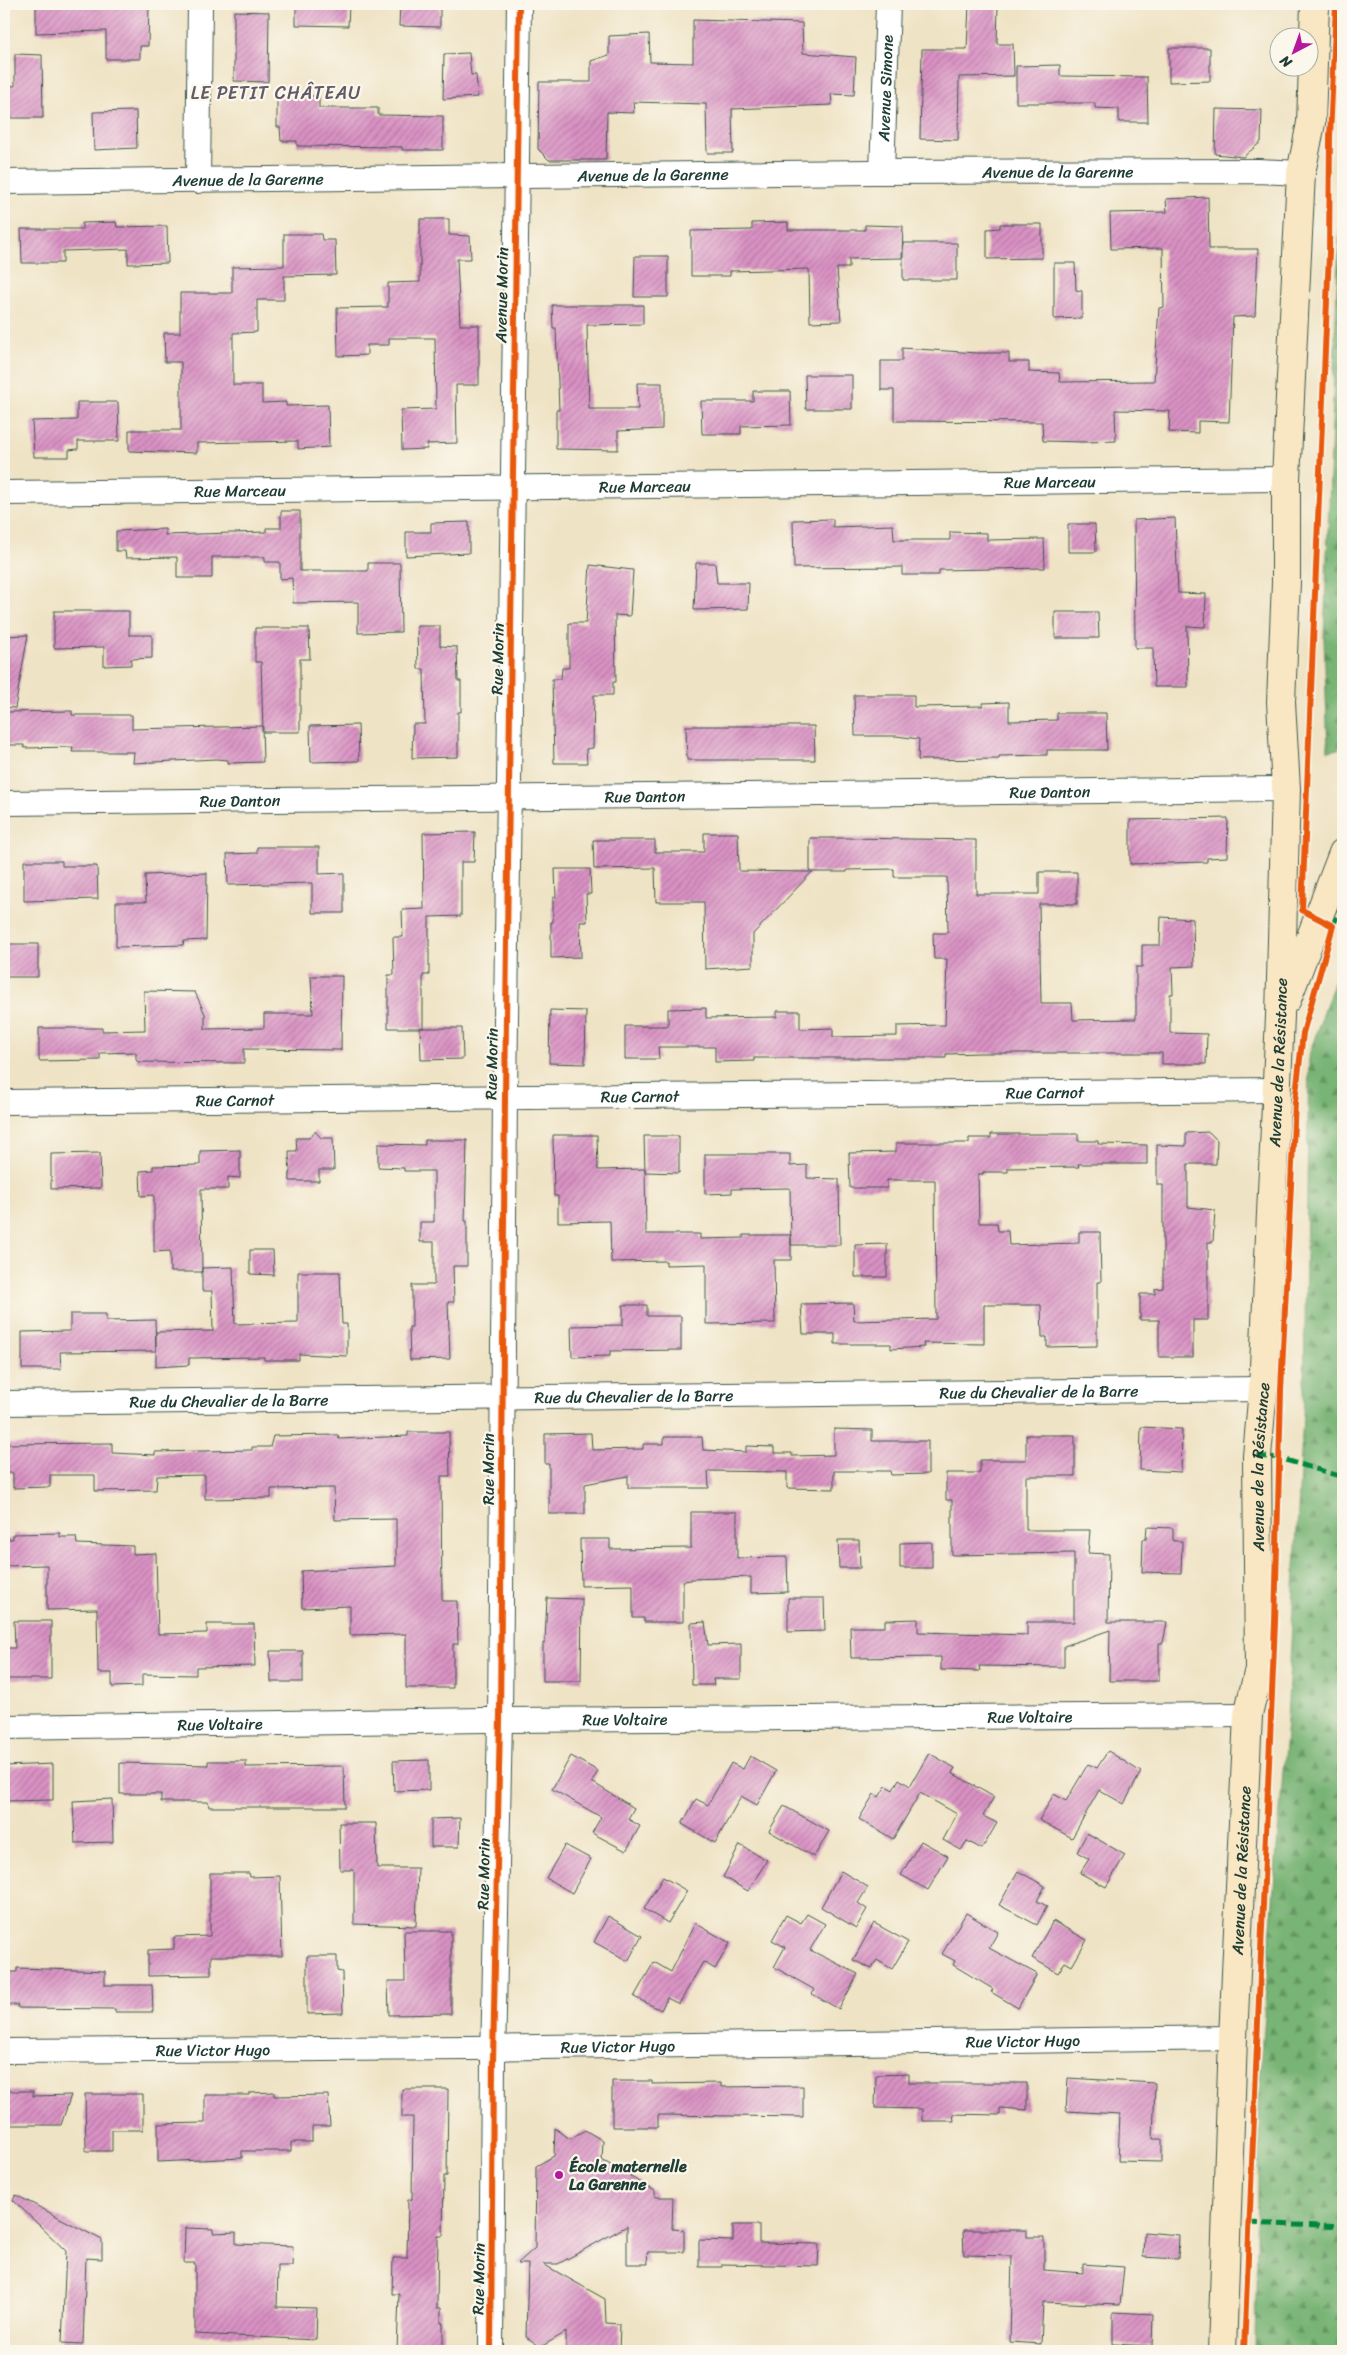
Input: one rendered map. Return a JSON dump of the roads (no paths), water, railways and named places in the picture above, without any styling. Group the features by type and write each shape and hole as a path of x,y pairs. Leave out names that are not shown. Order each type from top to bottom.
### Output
{"main road":[{"name":"Avenue de la Résistance","path":"1222,2351 1232,2038 1248,1715 1259,1669 1257,1456 1264,1389 1280,1016 1286,789 1281,702 1286,582 1286,479 1301,173 1311,123 1315,4"},
{"path":"1280,1016 1343,853"}],"street":[{"path":"198,180 200,4"},
{"name":"Avenue Morin","path":"512,588 519,4"},
{"name":"Avenue Simone","path":"882,172 888,4"},
{"name":"Avenue de la Garenne","path":"4,182 516,178 882,172 1258,171 1301,173"},
{"name":"Rue Marceau","path":"4,493 1286,479"},
{"name":"Rue Morin","path":"491,2351 512,588"},
{"name":"Rue Danton","path":"4,803 1286,789"},
{"name":"Rue Carnot","path":"4,1102 1276,1090"},
{"name":"Rue du Chevalier de la Barre","path":"4,1402 1264,1389"},
{"name":"Rue Voltaire","path":"4,1727 500,1720 1248,1715"},
{"name":"Rue Victor Hugo","path":"4,2051 494,2048 1232,2038"}],"place":[{"name":"École maternelle La Garenne","path":"559,2175"}],"district":[{"name":"LE PETIT CHÂTEAU","path":"276,93"}]}
